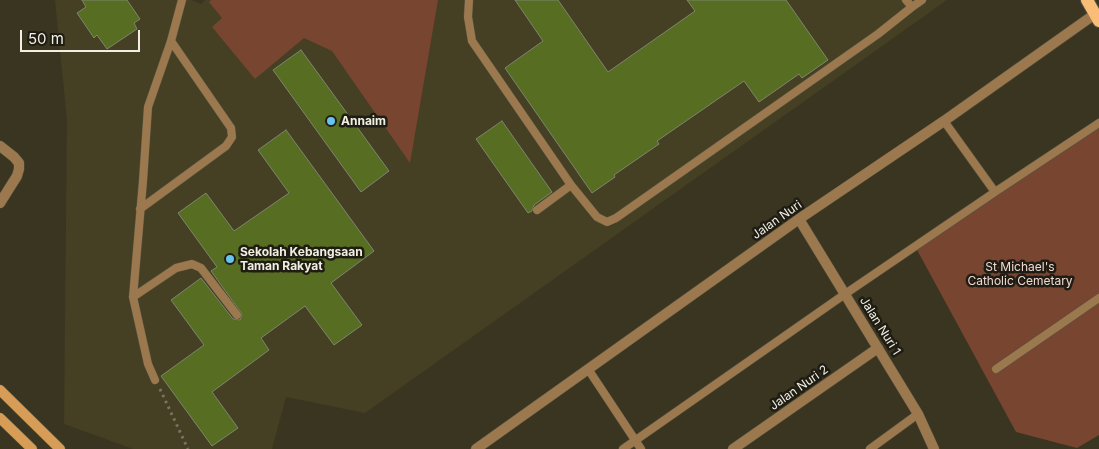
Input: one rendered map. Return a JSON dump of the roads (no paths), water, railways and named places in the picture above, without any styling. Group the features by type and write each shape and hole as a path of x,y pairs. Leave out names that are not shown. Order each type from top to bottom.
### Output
{"main road":[{"path":"1087,0 1097,18"},
{"path":"0,390 60,449"},
{"path":"0,418 32,449"}],"street":[{"name":"Jalan Nuri","path":"476,449 800,219 1097,18"},
{"path":"0,146 19,163 17,176 0,203"},
{"name":"Jalan Nuri 1","path":"800,219 918,414 934,449"},
{"name":"Jalan Nuri 2","path":"733,449 878,348"}],"lane":[{"path":"155,380 148,364 133,297 148,107 171,41 182,0"},
{"path":"470,0 468,17 472,40 571,185 597,217 606,222 616,218 878,34 922,0"},
{"path":"906,0 912,7"},
{"path":"140,209 226,146 232,137 231,128 171,41"},
{"path":"944,120 995,192"},
{"path":"623,449 845,294 1099,123"},
{"path":"537,210 571,185"},
{"path":"133,297 176,268 192,264 201,268 237,315"},
{"path":"996,369 1099,298"},
{"path":"588,369 641,449"},
{"path":"870,449 918,414"}],"place":[{"name":"Annaim","path":"331,121"},
{"name":"Sekolah Kebangsaan Taman Rakyat","path":"230,259"}],"park label":[{"name":"St Michael's Catholic Cemetary","path":"1020,274"}]}
